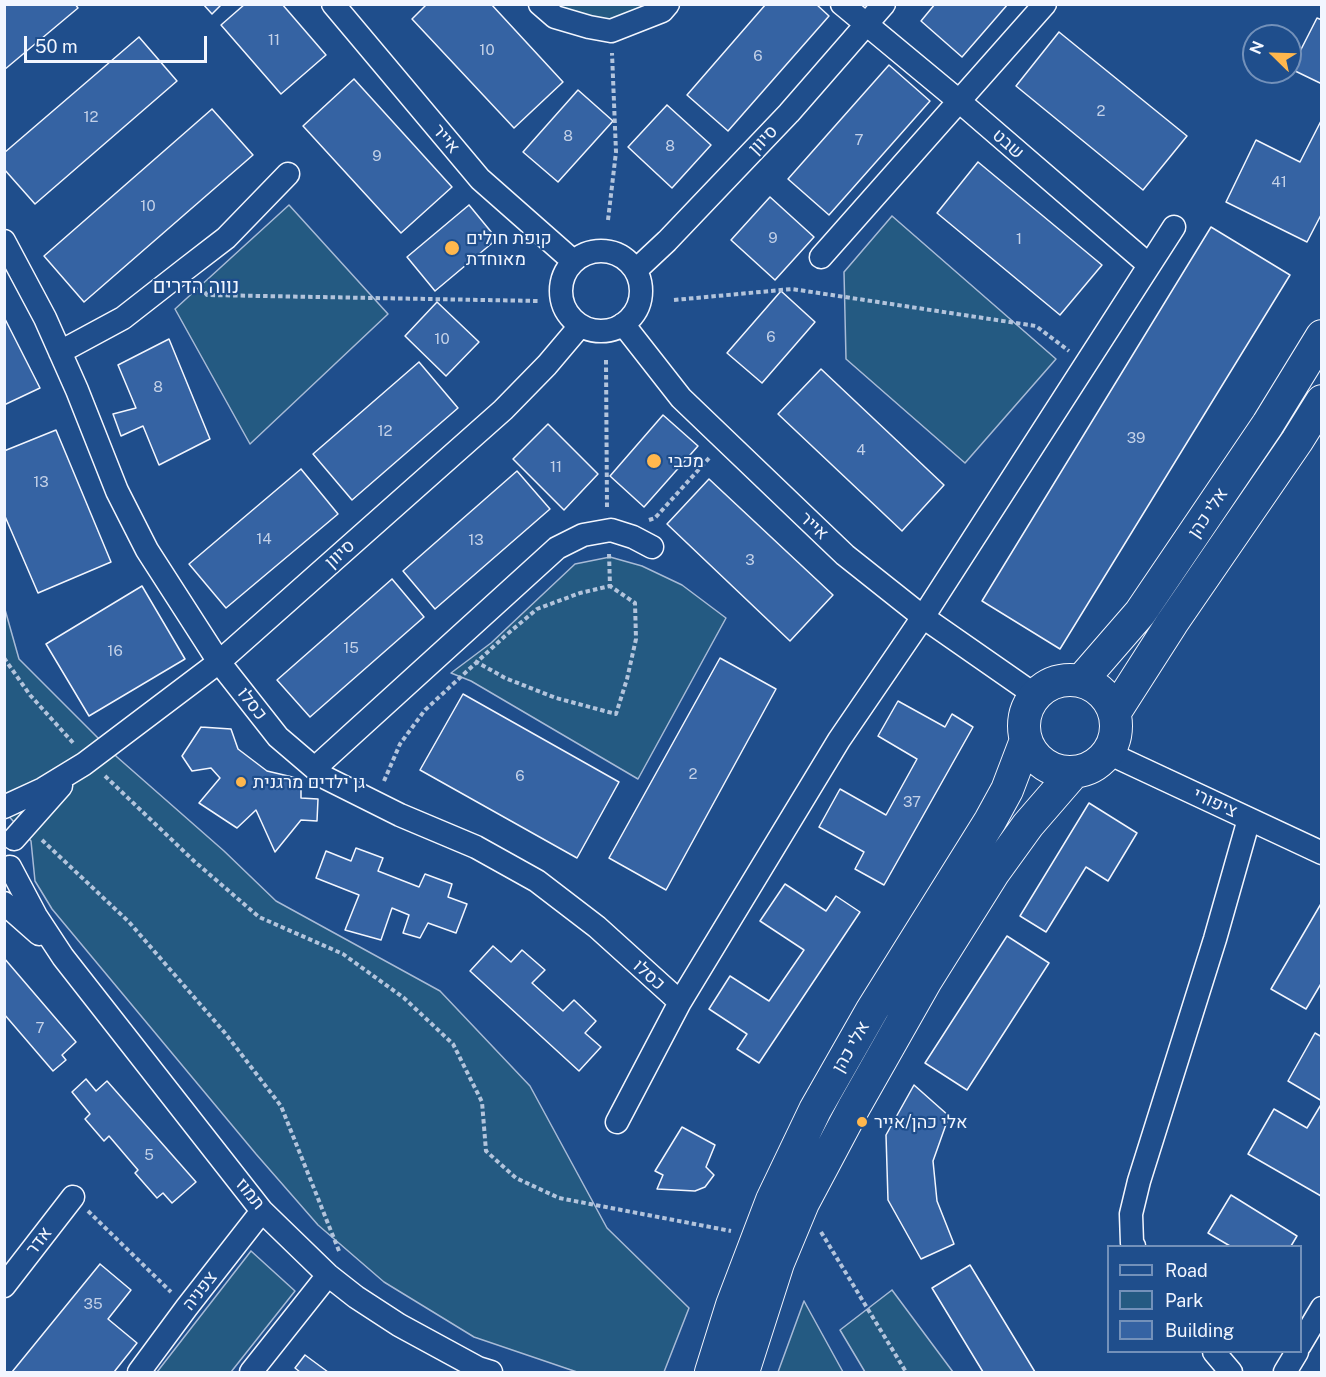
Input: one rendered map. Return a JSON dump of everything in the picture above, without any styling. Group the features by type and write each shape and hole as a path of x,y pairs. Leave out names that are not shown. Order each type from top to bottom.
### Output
{"street":[{"name":"אייר","path":"333,4 480,179 573,261"},
{"path":"540,4 555,17 611,31 662,11 668,4"},
{"name":"שבט","path":"842,4 1149,264"},
{"name":"סיוון","path":"636,270 667,241 789,113 884,4"},
{"path":"821,257 1045,4"},
{"path":"60,352 123,318 226,238 288,174"},
{"name":"כסלו","path":"617,1122 680,1002 839,740 923,617 1174,227"},
{"name":"כסלו","path":"4,241 45,318 117,491 147,550 219,662 278,736 326,778 400,815 476,847 537,881 597,927 680,1002"},
{"path":"594,250 607,250 618,254 636,270 641,294 632,316 623,324 615,329 597,331 580,326 570,318 560,295 565,271 573,261 594,250"},
{"name":"אייר","path":"623,324 681,398 845,555 923,617 1035,695"},
{"name":"סיוון","path":"4,807 43,789 86,762 219,662 503,410 547,365 580,326"},
{"name":"אלי כהן","path":"1081,681 1140,613 1268,424 1322,336"},
{"name":"אלי כהן","path":"1115,712 1172,622 1297,441 1322,400"},
{"path":"315,768 557,548 583,535 612,530 652,547"},
{"path":"1081,681 1096,687 1108,698 1115,712 1117,726 1115,741 1099,764 1073,773 1058,771 1044,765 1033,754 1026,740 1024,724 1027,709 1035,695 1045,687 1056,682 1081,681"},
{"name":"אלי כהן","path":"711,1372 732,1305 772,1200 815,1110 872,1010 990,821 1007,790 1026,740"},
{"name":"ציפורי","path":"1108,753 1322,853"},
{"name":"סיוון","path":"17,831 86,762"},
{"name":"אלי כהן","path":"742,1372 778,1263 803,1203 853,1108 937,962 993,872 1028,825 1073,773"},
{"path":"1133,1245 1131,1214 1139,1181 1191,1018 1249,819"},
{"path":"7,872 14,854 17,831"},
{"name":"תמוז","path":"7,872 63,957 262,1210 328,1275 399,1325 491,1372"},
{"name":"תמוז","path":"4,903 63,957"},
{"name":"אדר","path":"4,1286 73,1197"},
{"name":"צפניה","path":"139,1372 262,1210"},
{"path":"251,1372 328,1275"},
{"path":"1302,1342 1322,1308"},
{"path":"1215,1353 1231,1372"},
{"path":"1285,1372 1296,1353"}],"path":[{"path":"608,220 616,152 611,31"},
{"path":"187,268 207,295 539,301"},
{"path":"674,300 792,289 1036,326 1085,364"},
{"path":"645,522 655,518 725,441"},
{"path":"475,661 505,678 556,698 616,714 636,639 635,603 610,586"},
{"path":"4,658 30,695 86,762 159,830 259,917 343,954 404,998 453,1044 482,1102 486,1151 516,1178 559,1198 758,1236"},
{"path":"17,831 129,922 225,1034 281,1106 340,1254"},
{"path":"73,1197 187,1307"},
{"path":"803,1203 906,1372"}],"green space":[{"path":"541,5 647,5 631,16 592,22"},
{"path":"289,205 388,314 250,444 175,309"},
{"path":"892,216 1056,359 965,463 846,359 844,272"},
{"path":"610,557 642,566 682,585 726,618 638,779 471,681 451,673 491,643 575,564"},
{"path":"4,606 19,659 117,757 224,851 276,901 440,991 530,1086 607,1228 689,1308 664,1372 577,1372 474,1337 384,1282 318,1225 256,1154 52,909 35,881 31,841 5,812"},
{"path":"251,1251 295,1291 231,1372 157,1372"},
{"path":"892,1290 953,1372 865,1372 840,1330"},
{"path":"804,1301 843,1372 778,1372"}],"building":[{"path":"4,4 75,4 78,8 4,70"},
{"path":"203,4 222,4 212,14"},
{"path":"245,4 282,4 326,55 281,94 221,25"},
{"path":"427,4 491,4 563,82 514,128 412,19"},
{"path":"766,4 816,4 829,16 728,131 687,95"},
{"path":"935,4 1008,4 962,57 921,21"},
{"path":"1317,18 1322,20 1322,84 1302,74 1302,47"},
{"path":"1059,32 1187,136 1143,190 1016,86"},
{"path":"139,37 177,81 35,204 4,169 4,153"},
{"path":"889,65 930,101 829,215 788,179"},
{"path":"354,79 452,187 401,233 303,126"},
{"path":"578,90 613,121 558,182 523,152"},
{"path":"667,105 711,145 672,188 628,147"},
{"path":"212,109 253,155 84,302 44,256"},
{"path":"1322,119 1322,213 1307,242 1226,202 1256,140 1300,162"},
{"path":"978,162 1102,265 1060,315 937,213"},
{"path":"770,197 814,237 775,280 731,240"},
{"name":"קופת חולים מאוחדת","path":"469,205 497,239 435,291 407,257"},
{"path":"1211,227 1290,275 1060,649 982,601"},
{"path":"781,291 815,322 762,383 727,353"},
{"path":"437,302 479,342 446,376 405,336"},
{"path":"4,317 40,388 4,405"},
{"path":"169,339 210,439 159,465 143,426 121,436 113,414 136,408 118,365"},
{"path":"419,362 458,408 352,500 313,454"},
{"path":"821,369 944,485 902,531 778,414"},
{"name":"מכבי","path":"663,415 698,446 644,507 610,476"},
{"path":"548,424 598,474 564,510 513,459"},
{"path":"56,430 111,562 38,593 4,514 4,451"},
{"path":"301,469 338,514 226,608 189,564"},
{"path":"517,471 550,509 435,609 403,571"},
{"path":"709,479 833,595 790,641 667,524"},
{"path":"392,579 424,617 310,717 277,680"},
{"path":"142,586 185,659 89,716 46,644"},
{"path":"720,658 776,689 666,890 609,858"},
{"path":"463,694 619,782 577,858 420,770"},
{"path":"898,701 945,727 952,714 973,727 884,885 855,869 864,852 819,827 840,789 886,815 917,759 878,736"},
{"path":"201,727 231,729 238,749 267,771 301,779 301,798 318,799 317,821 301,820 275,852 256,810 237,828 199,803 220,778 211,768 192,771 182,756"},
{"path":"1089,803 1137,833 1108,881 1086,867 1046,932 1020,916"},
{"path":"356,848 383,858 378,871 419,887 425,874 452,884 448,897 467,904 456,933 428,923 420,938 403,933 409,915 392,908 381,940 345,930 359,895 316,878 326,851 351,861"},
{"path":"785,884 826,911 836,896 860,912 759,1063 737,1049 747,1034 709,1009 730,976 769,1001 804,950 760,921"},
{"path":"1322,902 1322,982 1306,1009 1271,989"},
{"path":"1007,936 1049,963 967,1090 925,1063"},
{"path":"493,946 511,962 522,950 545,970 532,983 563,1011 574,1000 596,1021 585,1033 601,1047 579,1071 470,971"},
{"path":"4,958 76,1042 62,1055 66,1060 53,1071 4,1014"},
{"path":"1315,1033 1322,1037 1322,1101 1288,1081"},
{"path":"86,1079 96,1091 107,1081 196,1182 172,1203 163,1193 157,1198 135,1173 138,1170 109,1136 104,1141 85,1119 90,1114 72,1092"},
{"path":"914,1085 949,1116 933,1161 937,1201 954,1244 921,1259 888,1200 886,1135"},
{"path":"1322,1103 1321,1196 1248,1154 1274,1109 1307,1128"},
{"path":"682,1127 715,1145 706,1167 714,1175 705,1187 695,1191 657,1189 663,1175 655,1171"},
{"path":"1231,1195 1297,1236 1292,1245 1228,1245 1208,1233"},
{"path":"100,1264 131,1290 108,1319 137,1343 114,1372 12,1372"},
{"path":"970,1265 1035,1372 983,1372 932,1288"},
{"path":"305,1355 328,1372 300,1372 295,1368"}],"place":[{"name":"קופת חולים מאוחדת","path":"452,248"},
{"name":"מכבי","path":"654,461"},
{"name":"גן ילדים מרגנית","path":"241,782"},
{"name":"אלי כהן/אייר","path":"862,1122"}],"district":[{"name":"נווה הדרים","path":"196,287"}]}
